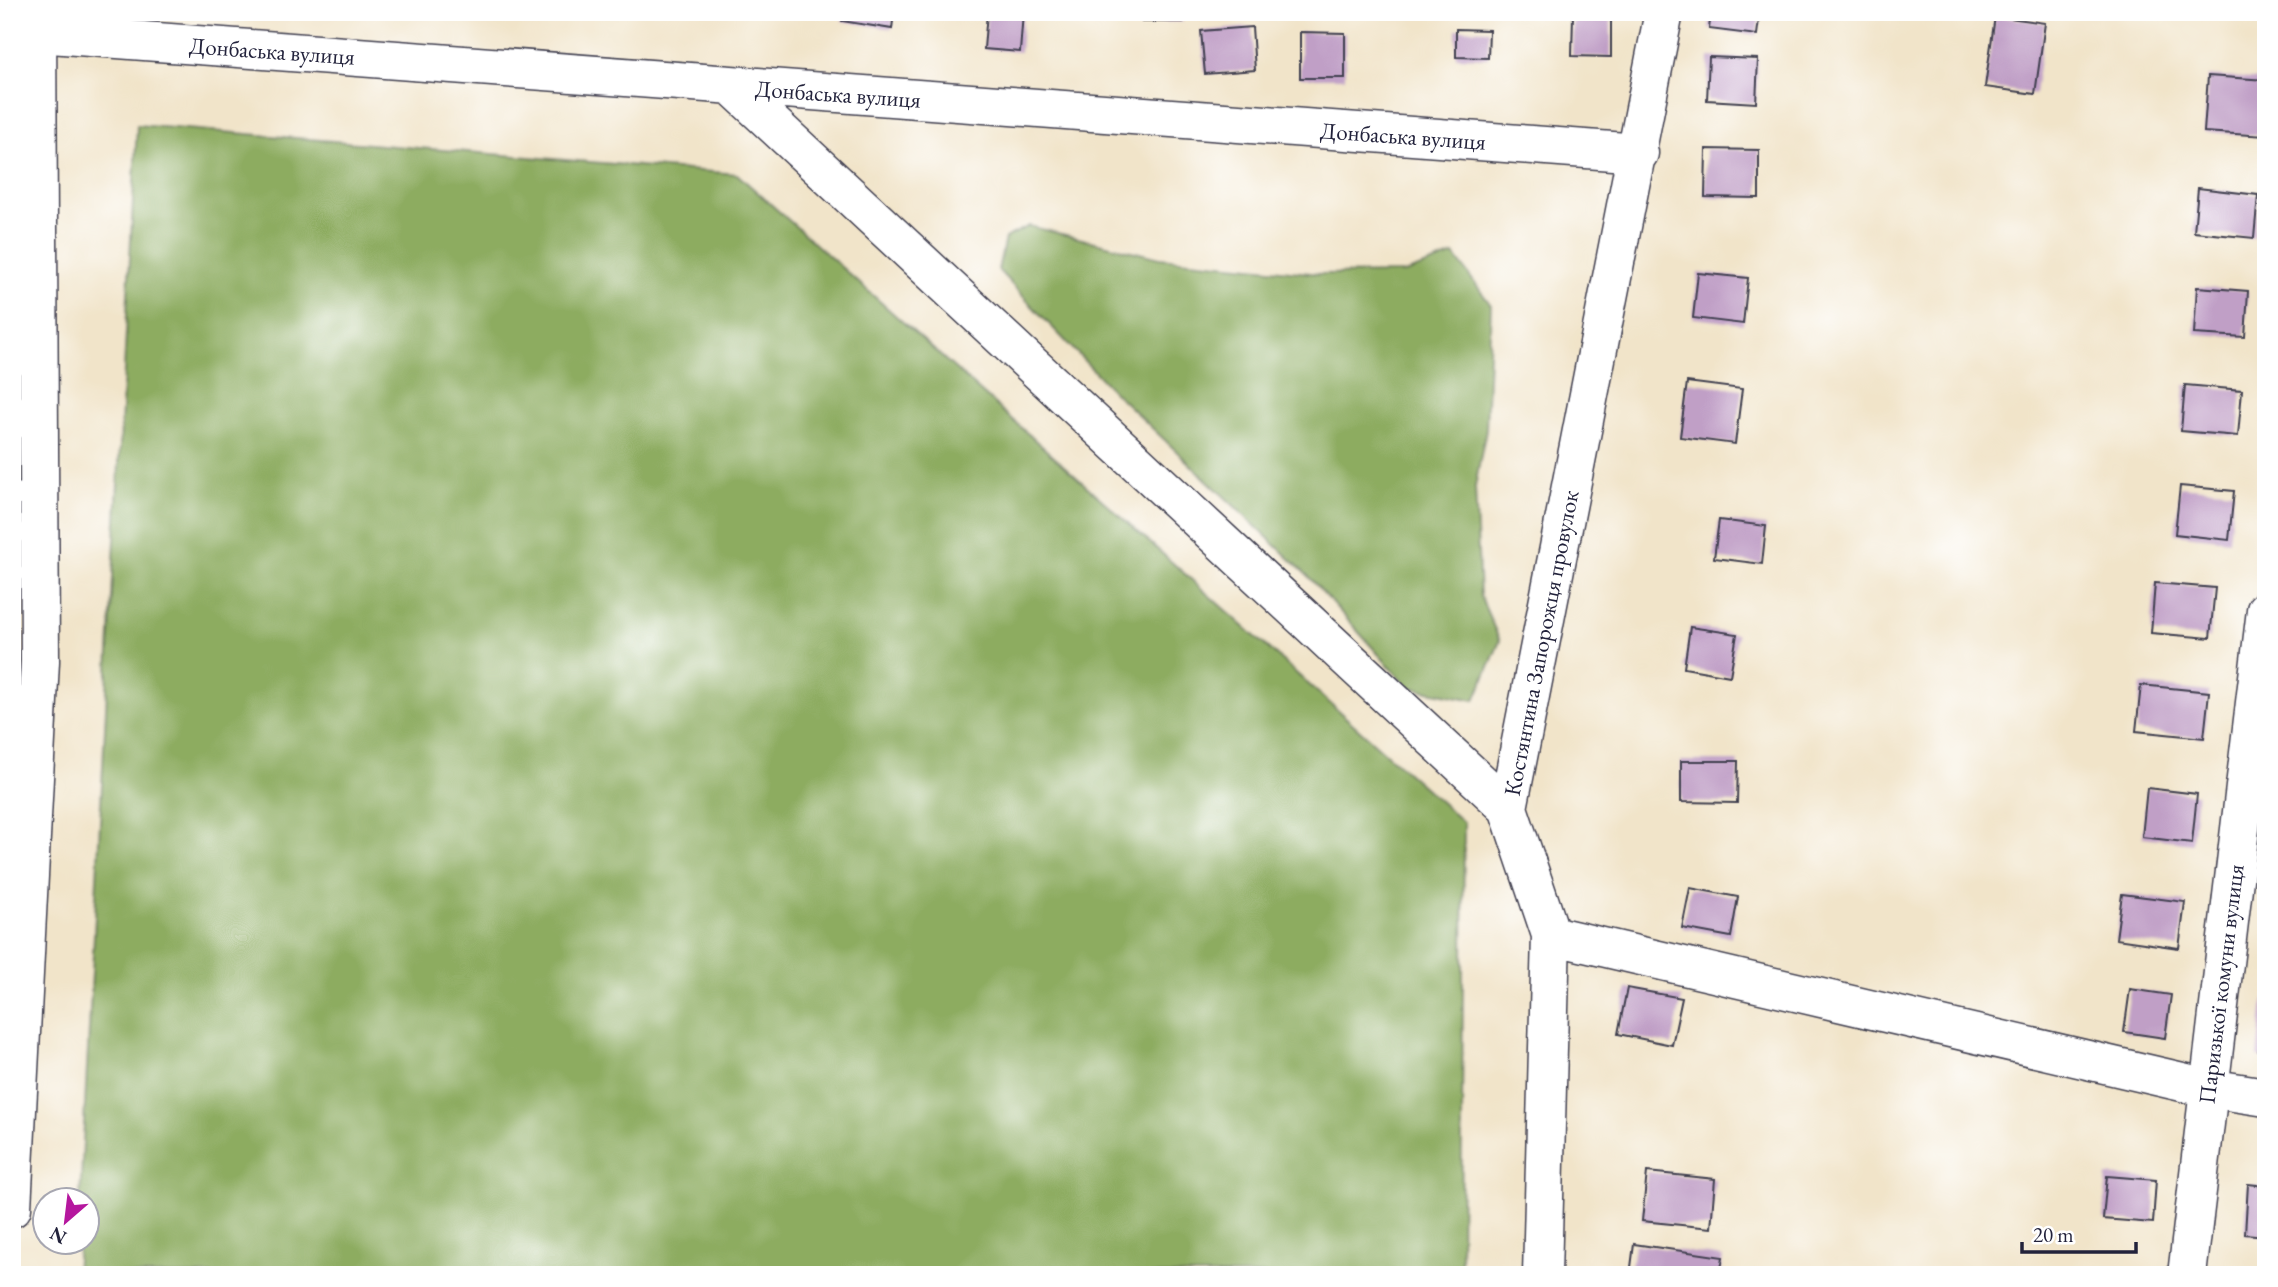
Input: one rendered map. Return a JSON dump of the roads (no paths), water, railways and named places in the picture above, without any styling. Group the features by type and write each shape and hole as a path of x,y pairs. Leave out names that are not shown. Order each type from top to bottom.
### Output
{"street":[{"name":"Костянтина Запорожця провулок","path":"1542,1275 1551,935 1508,808 1639,153 1664,12"},
{"name":"Донбаська вулиця","path":"37,22 732,86 1639,153"},
{"path":"12,1208 19,964 40,661 30,486 37,22"},
{"path":"732,86 1508,808"},
{"name":"Паризької комуни вулиця","path":"2187,1275 2266,610"},
{"path":"1551,935 2208,1088 2266,1097"}]}
